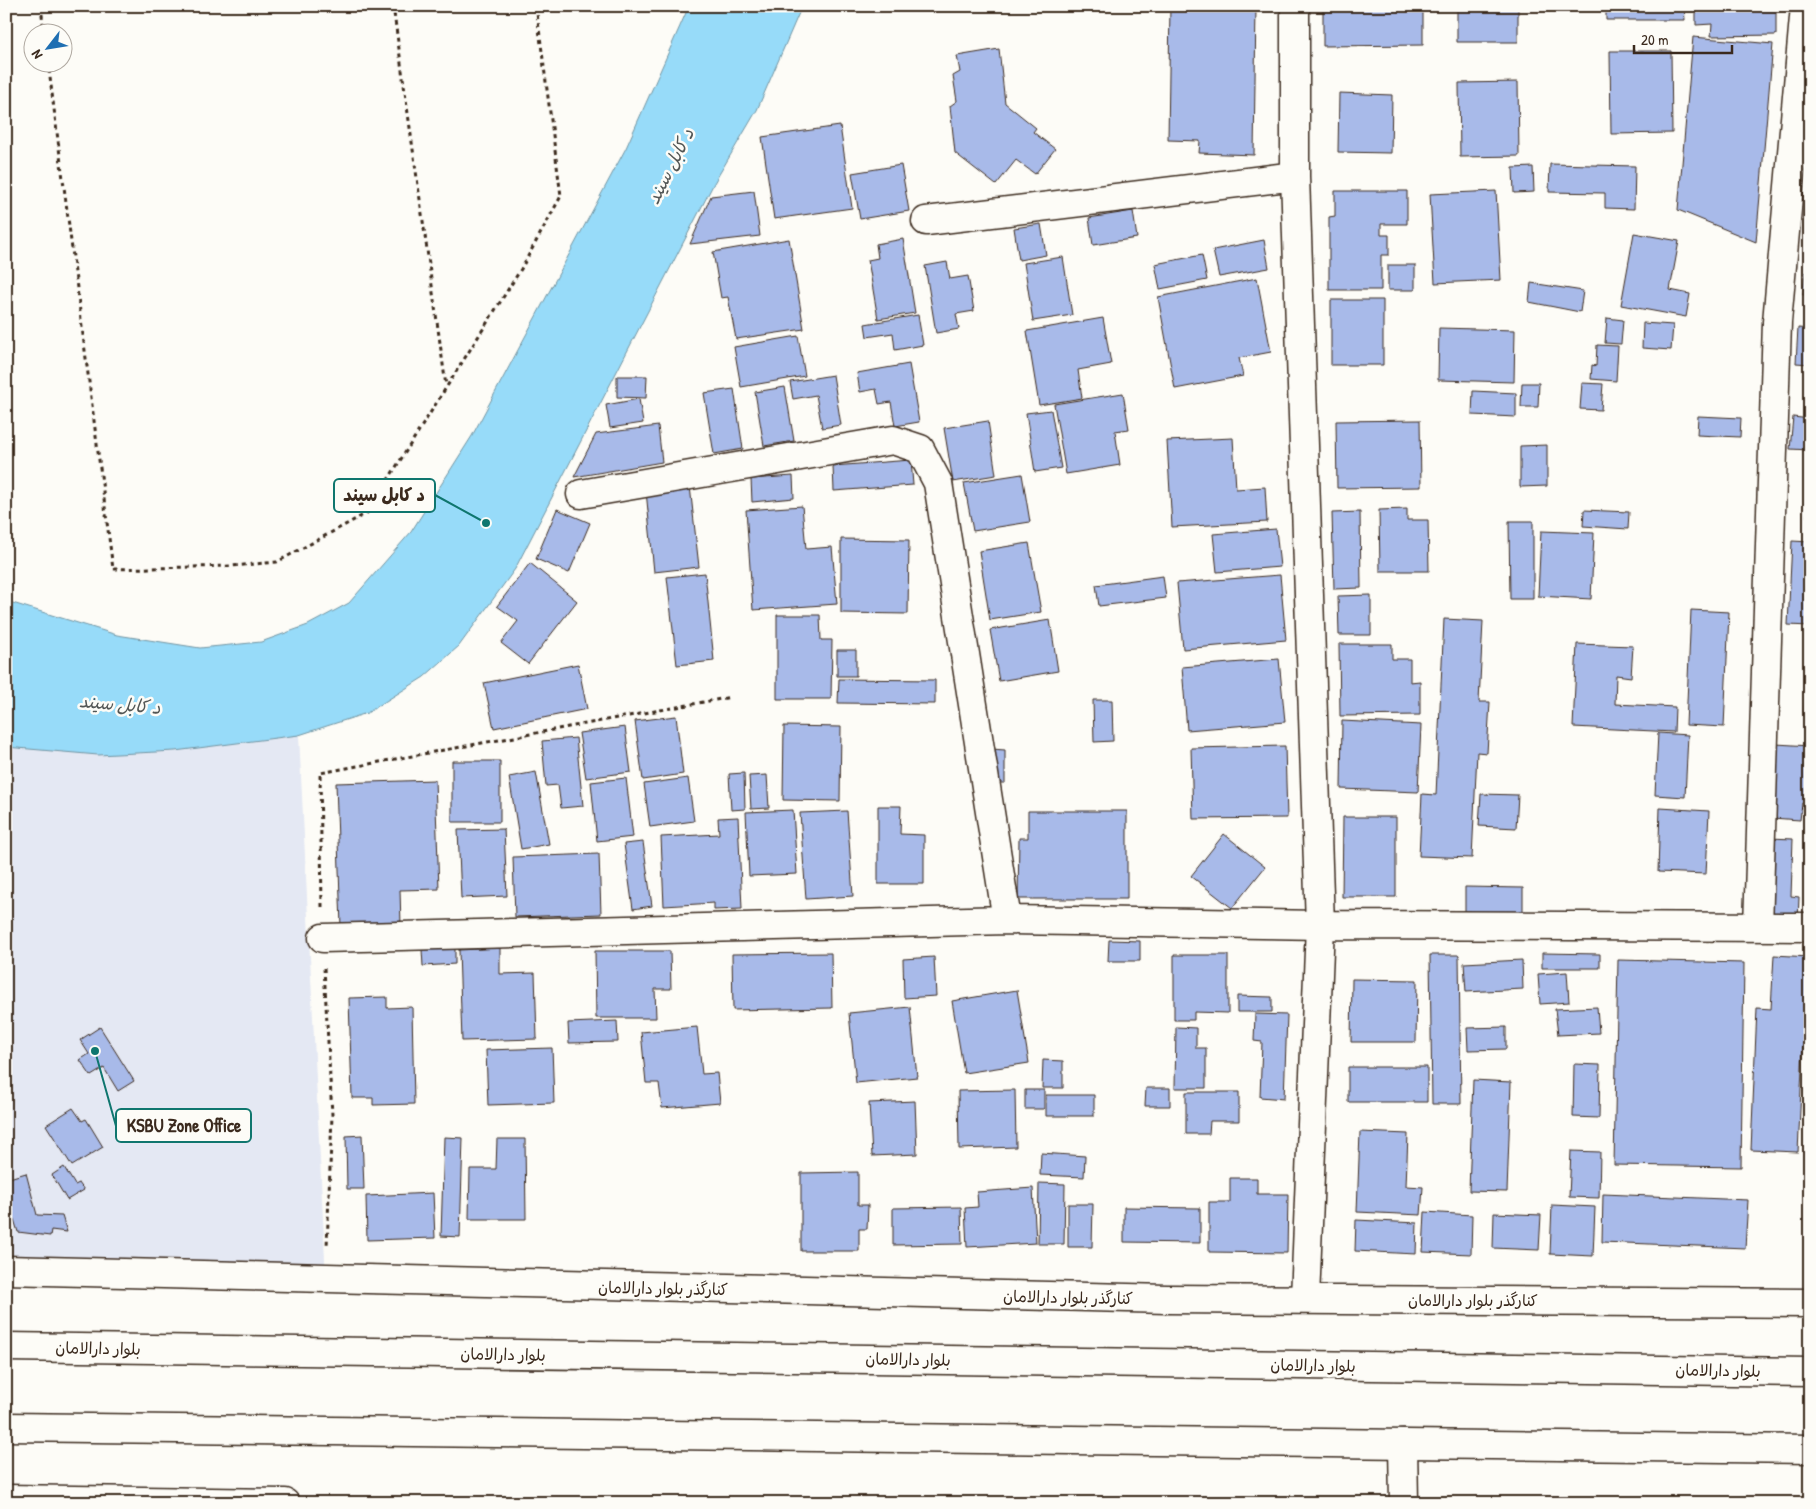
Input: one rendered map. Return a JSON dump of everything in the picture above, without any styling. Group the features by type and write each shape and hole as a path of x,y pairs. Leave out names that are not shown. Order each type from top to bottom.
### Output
{"street":[{"path":"1295,6 1295,176 1320,925 1304,1299"},
{"path":"1758,927 1778,322 1805,6"},
{"path":"926,221 1295,176"},
{"path":"581,494 893,440 920,449 938,483 1007,920"},
{"path":"323,938 1007,920 1320,925 1810,927"},
{"name":"کنارگذر بلوار دارالامان","path":"6,1270 326,1280 1167,1300 1304,1299 1810,1303"},
{"name":"بلوار دارالامان","path":"6,1347 1810,1372"},
{"path":"6,1427 1810,1449"},
{"path":"1403,1444 1404,1503"},
{"path":"6,1499 285,1503"}],"path":[{"path":"41,6 43,22"},
{"path":"393,6 446,387"},
{"path":"49,72 113,569 232,566 277,562 367,513 521,269 561,196 536,6"},
{"path":"326,1280 332,1115 323,938 320,773 731,697"}],"shaded area":[{"path":"299,735 326,1280 6,1270 6,747 98,755 175,751"}],"water":[{"path":"689,6 802,6 757,110 714,183 515,569 459,646 424,677 367,713 299,735 175,751 98,755 6,747 6,601 117,635 200,648 261,642 308,625 349,603 411,532 472,436 626,148"}],"building":[{"path":"1170,6 1256,6 1254,155 1199,153 1200,141 1168,140"},
{"path":"1323,6 1423,6 1423,45 1323,46"},
{"path":"1457,6 1518,6 1518,42 1457,42"},
{"path":"1606,6 1684,6 1685,20 1606,20"},
{"path":"1696,6 1776,6 1776,35 1711,36 1712,24 1696,25"},
{"path":"1693,37 1773,44 1756,242 1678,210"},
{"path":"999,49 1005,103 1036,128 1033,132 1055,149 1035,174 1016,160 996,185 955,153 950,106 957,101 953,76 960,72 957,56"},
{"path":"1610,51 1671,51 1672,133 1611,134"},
{"path":"1518,82 1519,156 1460,157 1459,83"},
{"path":"1339,93 1392,95 1391,153 1338,152"},
{"path":"840,126 852,208 774,219 762,137"},
{"path":"1550,164 1635,166 1634,209 1605,208 1605,193 1549,192"},
{"path":"901,165 909,211 860,219 852,173"},
{"path":"1533,167 1534,192 1514,193 1513,168"},
{"path":"754,191 760,236 690,244 711,196"},
{"path":"1335,191 1407,191 1407,224 1381,224 1381,235 1389,235 1389,255 1381,255 1381,290 1329,290 1329,217 1335,216"},
{"path":"1496,191 1501,280 1435,283 1430,194"},
{"path":"1133,211 1137,238 1093,245 1089,218"},
{"path":"1041,224 1046,255 1019,260 1014,228"},
{"path":"1634,233 1679,241 1670,290 1690,294 1686,317 1621,305"},
{"path":"789,239 804,329 736,339 728,297 721,298 713,252"},
{"path":"903,239 915,313 878,319 868,260 878,258 876,244"},
{"path":"1264,240 1269,268 1219,277 1213,250"},
{"path":"1202,255 1207,280 1160,289 1155,264"},
{"path":"1063,257 1072,315 1033,321 1024,263"},
{"path":"947,262 950,279 968,276 974,311 956,314 959,329 936,333 925,266"},
{"path":"1388,265 1415,265 1415,290 1388,290"},
{"path":"1805,272 1810,272 1810,295 1803,295"},
{"path":"1257,278 1271,352 1239,358 1243,376 1175,389 1158,297"},
{"path":"1531,283 1583,291 1580,312 1529,302"},
{"path":"1331,300 1383,300 1383,365 1331,365"},
{"path":"918,315 923,345 895,350 893,333 867,337 865,324"},
{"path":"1103,318 1111,364 1078,370 1082,398 1039,405 1027,331"},
{"path":"1607,318 1623,320 1621,344 1605,343"},
{"path":"1643,323 1673,325 1671,350 1642,348"},
{"path":"1439,328 1515,330 1514,382 1438,380"},
{"path":"1798,328 1810,329 1810,364 1796,363"},
{"path":"798,336 805,376 741,387 734,347"},
{"path":"1597,345 1618,346 1616,381 1591,379 1592,365 1596,366"},
{"path":"909,364 919,422 895,426 891,402 879,404 876,389 860,392 857,373"},
{"path":"833,375 841,425 822,428 816,395 793,399 790,382"},
{"path":"617,376 647,376 646,398 617,397"},
{"path":"1522,383 1539,383 1538,407 1521,407"},
{"path":"1582,383 1603,384 1601,410 1580,409"},
{"path":"785,387 794,441 764,446 755,392"},
{"path":"734,389 743,449 714,454 704,393"},
{"path":"1473,391 1516,393 1516,417 1472,415"},
{"path":"1123,393 1129,429 1115,431 1120,465 1066,474 1054,404"},
{"path":"639,399 643,423 610,428 606,405"},
{"path":"1051,410 1061,468 1035,472 1026,413"},
{"path":"1698,416 1741,418 1740,437 1697,435"},
{"path":"1793,417 1810,419 1810,450 1790,449"},
{"path":"1420,420 1421,487 1337,488 1336,421"},
{"path":"988,421 996,475 953,482 944,428"},
{"path":"658,426 662,462 574,477 596,434"},
{"path":"1233,438 1236,489 1265,487 1267,522 1172,527 1167,441"},
{"path":"1547,445 1547,486 1520,487 1520,446"},
{"path":"911,460 913,485 834,491 833,466"},
{"path":"1022,474 1030,522 973,531 964,483"},
{"path":"793,476 794,498 752,502 751,479"},
{"path":"1810,481 1810,518 1807,517"},
{"path":"690,486 699,567 654,572 646,491"},
{"path":"802,506 806,549 832,547 837,604 753,610 746,510"},
{"path":"557,509 590,523 569,573 536,559"},
{"path":"1407,509 1407,520 1428,520 1429,571 1380,571 1379,510"},
{"path":"1584,510 1629,512 1628,529 1583,526"},
{"path":"1360,512 1361,588 1334,589 1332,513"},
{"path":"1509,521 1533,521 1533,599 1510,599"},
{"path":"1276,529 1280,567 1217,572 1213,534"},
{"path":"1541,531 1594,533 1591,599 1538,596"},
{"path":"841,539 909,540 908,614 841,613"},
{"path":"1792,541 1810,542 1810,626 1788,625"},
{"path":"1029,543 1041,612 990,620 979,551"},
{"path":"530,563 577,601 528,664 501,643 518,621 497,606"},
{"path":"705,573 714,661 677,665 667,577"},
{"path":"1280,575 1286,640 1183,649 1177,583"},
{"path":"1163,576 1166,598 1099,606 1096,585"},
{"path":"1371,595 1371,635 1339,635 1338,596"},
{"path":"1691,610 1729,612 1724,727 1686,725"},
{"path":"777,615 820,615 821,640 832,640 831,699 777,699"},
{"path":"1444,619 1483,621 1479,702 1490,702 1487,753 1477,752 1472,858 1419,856 1422,794 1436,795"},
{"path":"1050,620 1058,671 999,681 990,630"},
{"path":"1808,637 1810,637 1810,712 1804,712"},
{"path":"1339,644 1392,644 1392,659 1410,659 1410,682 1420,681 1420,715 1340,716"},
{"path":"1577,644 1633,646 1631,677 1616,675 1615,704 1675,707 1674,732 1573,727"},
{"path":"837,650 856,650 856,676 837,676"},
{"path":"1279,659 1285,722 1187,730 1182,667"},
{"path":"578,664 587,709 494,728 484,683"},
{"path":"839,679 935,680 935,704 838,703"},
{"path":"1093,700 1112,700 1113,741 1094,742"},
{"path":"676,716 683,774 643,780 635,721"},
{"path":"1342,721 1421,725 1418,792 1341,789"},
{"path":"784,726 841,727 840,801 783,800"},
{"path":"625,727 631,772 586,778 579,733"},
{"path":"1658,733 1688,735 1685,797 1655,795"},
{"path":"576,738 583,806 561,808 558,785 546,786 542,741"},
{"path":"1776,744 1810,746 1810,804 1802,803 1800,820 1772,818"},
{"path":"1285,746 1287,818 1193,819 1191,748"},
{"path":"991,749 1005,750 1005,783 991,783"},
{"path":"452,761 500,761 500,822 452,822"},
{"path":"536,772 549,844 521,849 509,777"},
{"path":"744,773 745,809 731,810 729,774"},
{"path":"767,775 769,808 751,809 749,776"},
{"path":"626,778 633,837 597,841 591,782"},
{"path":"688,778 694,821 650,827 644,784"},
{"path":"435,780 439,889 400,890 401,925 341,927 336,783"},
{"path":"1481,794 1518,795 1516,828 1479,826"},
{"path":"878,806 901,806 900,834 924,835 924,884 878,884"},
{"path":"1660,808 1709,811 1706,874 1658,872"},
{"path":"793,810 797,874 749,876 746,812"},
{"path":"847,811 853,896 806,899 800,813"},
{"path":"1028,811 1127,811 1127,899 1018,899 1019,838 1028,838"},
{"path":"738,817 742,909 714,910 714,903 664,906 661,837 719,834 718,818"},
{"path":"1343,817 1396,817 1396,897 1342,897"},
{"path":"504,829 507,896 461,898 458,830"},
{"path":"1224,834 1265,867 1232,908 1191,876"},
{"path":"1770,838 1793,839 1791,896 1799,897 1798,921 1766,919"},
{"path":"643,842 652,906 633,909 624,844"},
{"path":"599,854 601,914 515,917 513,857"},
{"path":"1465,887 1523,888 1523,914 1465,913"},
{"path":"1109,940 1140,941 1140,961 1108,961"},
{"path":"455,948 455,964 423,966 422,950"},
{"path":"500,948 500,974 535,973 537,1039 462,1041 459,950"},
{"path":"595,951 670,951 671,989 655,989 656,1018 596,1018"},
{"path":"831,953 832,1008 733,1010 732,954"},
{"path":"1542,953 1600,954 1600,968 1542,968"},
{"path":"1174,955 1228,955 1228,1013 1194,1012 1194,1020 1174,1020"},
{"path":"1430,955 1459,955 1461,1104 1432,1104"},
{"path":"1774,955 1810,957 1810,1047 1803,1047 1798,1152 1751,1150 1757,1008 1771,1009"},
{"path":"934,957 936,996 904,998 903,959"},
{"path":"1522,960 1523,989 1466,992 1464,963"},
{"path":"1618,960 1744,963 1741,1167 1614,1165"},
{"path":"1567,972 1569,1002 1540,1004 1538,974"},
{"path":"1352,979 1417,980 1416,1042 1351,1042"},
{"path":"1017,990 1029,1063 964,1073 952,1001"},
{"path":"1237,996 1272,997 1272,1012 1237,1012"},
{"path":"387,997 387,1008 412,1007 414,1104 373,1105 373,1098 352,1098 349,998"},
{"path":"910,1007 917,1077 856,1083 849,1013"},
{"path":"1597,1007 1599,1033 1558,1035 1555,1009"},
{"path":"1255,1014 1287,1015 1284,1099 1260,1097 1262,1042 1254,1041"},
{"path":"617,1021 618,1042 569,1043 568,1023"},
{"path":"100,1027 134,1081 118,1091 104,1068 91,1076 80,1060 89,1054 80,1040"},
{"path":"697,1027 702,1074 717,1073 720,1103 662,1108 659,1083 646,1083 641,1032"},
{"path":"1176,1027 1196,1028 1196,1048 1206,1048 1206,1088 1175,1088"},
{"path":"1506,1027 1506,1049 1468,1050 1467,1028"},
{"path":"552,1048 554,1103 488,1105 486,1050"},
{"path":"1043,1060 1063,1061 1063,1088 1042,1088"},
{"path":"1574,1064 1600,1065 1599,1118 1573,1117"},
{"path":"1348,1067 1427,1067 1427,1102 1348,1102"},
{"path":"1473,1080 1511,1082 1507,1192 1469,1191"},
{"path":"1146,1088 1170,1088 1170,1106 1145,1106"},
{"path":"1015,1090 1016,1147 959,1149 958,1091"},
{"path":"1025,1090 1044,1090 1044,1109 1025,1109"},
{"path":"1186,1092 1239,1092 1239,1121 1210,1121 1209,1134 1186,1134"},
{"path":"1046,1095 1094,1095 1094,1116 1046,1116"},
{"path":"915,1101 917,1154 872,1156 869,1103"},
{"path":"73,1108 82,1121 86,1119 103,1147 72,1166 46,1125"},
{"path":"1360,1132 1408,1134 1406,1186 1423,1187 1421,1215 1357,1212"},
{"path":"362,1135 364,1189 347,1189 346,1136"},
{"path":"444,1137 463,1138 460,1237 441,1236"},
{"path":"497,1139 525,1139 526,1219 469,1219 470,1169 496,1169"},
{"path":"1571,1151 1600,1152 1599,1198 1569,1197"},
{"path":"1041,1153 1085,1156 1084,1177 1040,1175"},
{"path":"64,1167 75,1185 79,1183 84,1190 67,1200 52,1175"},
{"path":"858,1172 858,1205 868,1205 867,1229 859,1229 859,1251 801,1251 801,1173"},
{"path":"26,1173 37,1215 62,1216 67,1232 51,1230 50,1236 18,1232 6,1194 6,1179"},
{"path":"1230,1178 1257,1178 1257,1194 1288,1194 1287,1253 1209,1252 1209,1202 1230,1202"},
{"path":"1039,1183 1065,1184 1064,1244 1038,1244"},
{"path":"1033,1188 1036,1243 967,1247 965,1208 978,1207 977,1192"},
{"path":"433,1193 435,1238 367,1240 366,1196"},
{"path":"1603,1194 1748,1200 1745,1248 1602,1242"},
{"path":"1068,1204 1093,1204 1092,1247 1068,1247"},
{"path":"1552,1205 1595,1207 1593,1256 1550,1254"},
{"path":"961,1207 962,1244 893,1245 893,1208"},
{"path":"1124,1207 1200,1208 1200,1243 1124,1242"},
{"path":"1425,1212 1472,1215 1471,1254 1423,1252"},
{"path":"1494,1213 1541,1215 1539,1250 1493,1248"},
{"path":"1356,1220 1417,1223 1416,1254 1355,1251"}],"place":[{"name":"د کابل سيند","path":"486,523"},
{"name":"KSBU Zone Office","path":"95,1051"}]}
